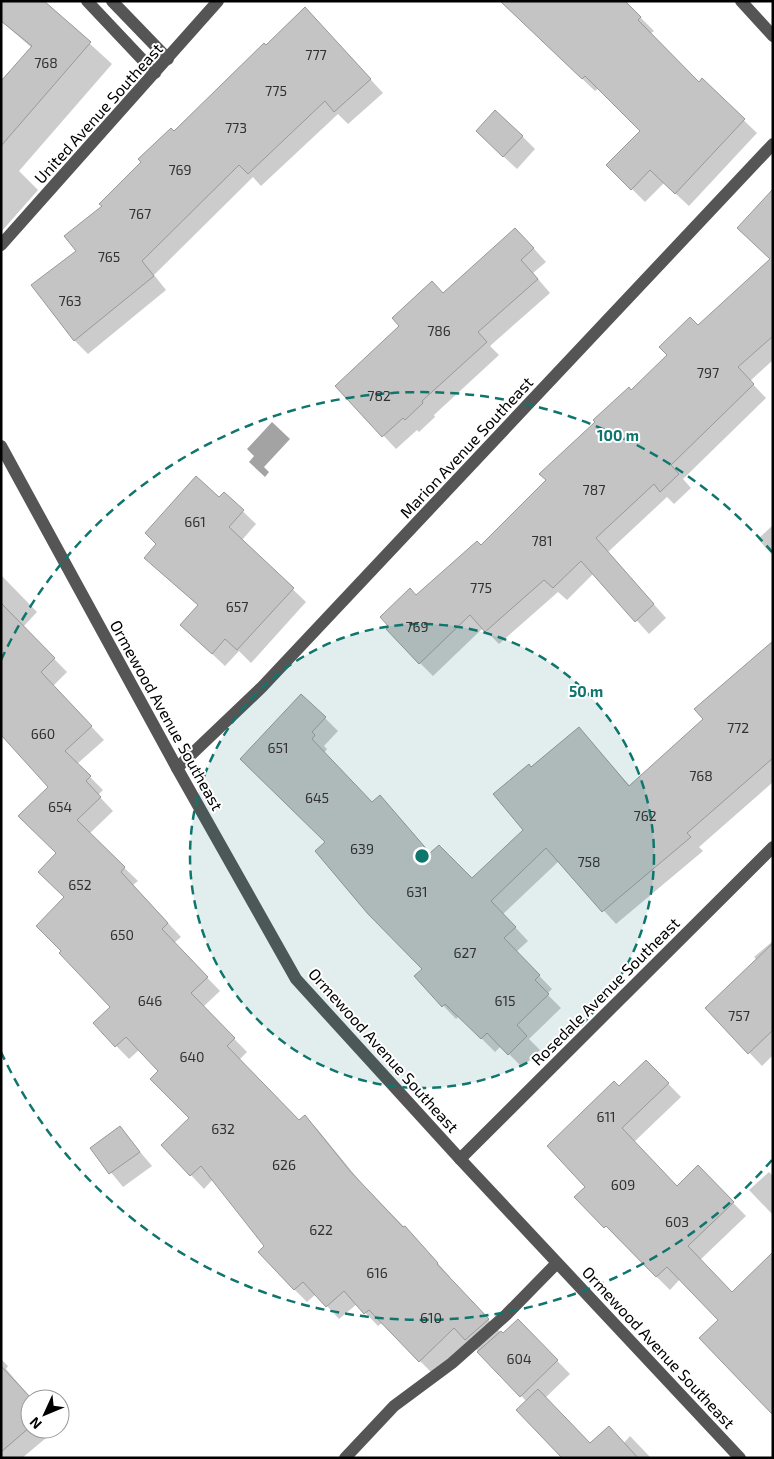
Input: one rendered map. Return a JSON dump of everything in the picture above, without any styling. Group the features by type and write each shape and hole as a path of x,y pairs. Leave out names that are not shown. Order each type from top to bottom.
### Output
{"street":[{"path":"87,1 155,73"},
{"path":"112,1 168,59"},
{"name":"United Avenue Southeast","path":"1,245 218,1"},
{"path":"741,1 773,36"},
{"name":"Marion Avenue Southeast","path":"177,768 262,687 773,144"},
{"name":"Ormewood Avenue Southeast","path":"1,446 177,768 296,979 460,1159 740,1458"},
{"name":"Rosedale Avenue Southeast","path":"460,1159 773,847"},
{"path":"346,1458 394,1406 459,1357 506,1315 558,1263"}],"shaded area":[{"path":"272,422 290,439 264,467 269,472 265,477 249,462 254,456 247,449"}],"building":[{"path":"1,1 44,1 91,42 1,146 1,81 32,46 1,21"},
{"path":"500,1 625,1 641,17 638,20 699,82 702,78 745,119 675,194 650,170 631,190 606,165 640,131 585,76 582,79"},
{"path":"305,7 371,79 334,112 325,101 248,174 239,165 142,261 154,276 74,341 31,285 76,251 64,236 102,206 99,204 141,162 138,159 171,128 174,131 264,43 266,45"},
{"path":"495,110 523,136 503,157 476,131"},
{"path":"773,189 773,336 738,367 754,384 671,465 679,474 660,492 654,484 596,538 654,604 635,622 581,561 553,588 544,580 485,632 470,615 419,664 386,629 389,627 380,617 410,588 416,595 477,541 481,545 546,480 539,474 595,422 593,420 629,387 631,390 667,355 659,347 690,317 698,325 770,259 737,228"},
{"path":"515,228 534,248 521,260 538,279 478,332 487,342 422,401 423,403 405,420 403,418 382,437 335,386 399,326 392,318 432,281 443,293"},
{"path":"196,476 219,497 224,492 244,510 229,527 294,588 237,650 225,639 212,654 180,625 198,605 144,558 156,544 145,533"},
{"path":"1,603 55,658 41,672 92,726 65,751 91,776 86,781 101,797 77,820 125,867 121,872 168,923 162,929 208,977 191,993 235,1038 227,1046 299,1120 305,1115 350,1171 403,1227 405,1226 437,1264 489,1319 465,1340 454,1328 419,1362 369,1310 364,1314 344,1291 326,1307 303,1282 294,1290 258,1252 264,1246 201,1166 190,1176 161,1145 189,1118 150,1079 158,1071 126,1037 115,1047 93,1023 110,1007 59,953 61,951 36,926 64,897 38,872 56,853 18,816 48,787 1,735"},
{"path":"773,641 773,758 687,833 691,837 602,912 546,848 491,901 516,927 504,938 540,975 535,980 549,994 517,1025 527,1036 508,1055 487,1033 481,1039 445,1004 442,1007 414,976 422,969 368,914 315,851 325,842 240,759 301,694 326,717 312,732 315,735 312,739 372,802 380,795 430,853 439,845 472,878 523,830 493,794 529,764 531,767 579,727 629,786 703,719 694,709"},
{"path":"773,943 773,1030 748,1054 705,1008"},
{"path":"646,1060 669,1083 622,1128 677,1186 698,1165 734,1202 688,1246 732,1292 773,1252 773,1415 699,1338 718,1320 667,1267 656,1277 606,1226 604,1228 574,1197 585,1187 547,1146 614,1081 619,1086"},
{"path":"120,1126 140,1152 109,1174 90,1148"},
{"path":"518,1319 558,1360 520,1397 477,1352 501,1331 503,1333"},
{"path":"1,1366 23,1389 20,1389 20,1436 1,1452"},
{"path":"538,1389 590,1443 609,1426 638,1458 562,1458 516,1410"}]}
